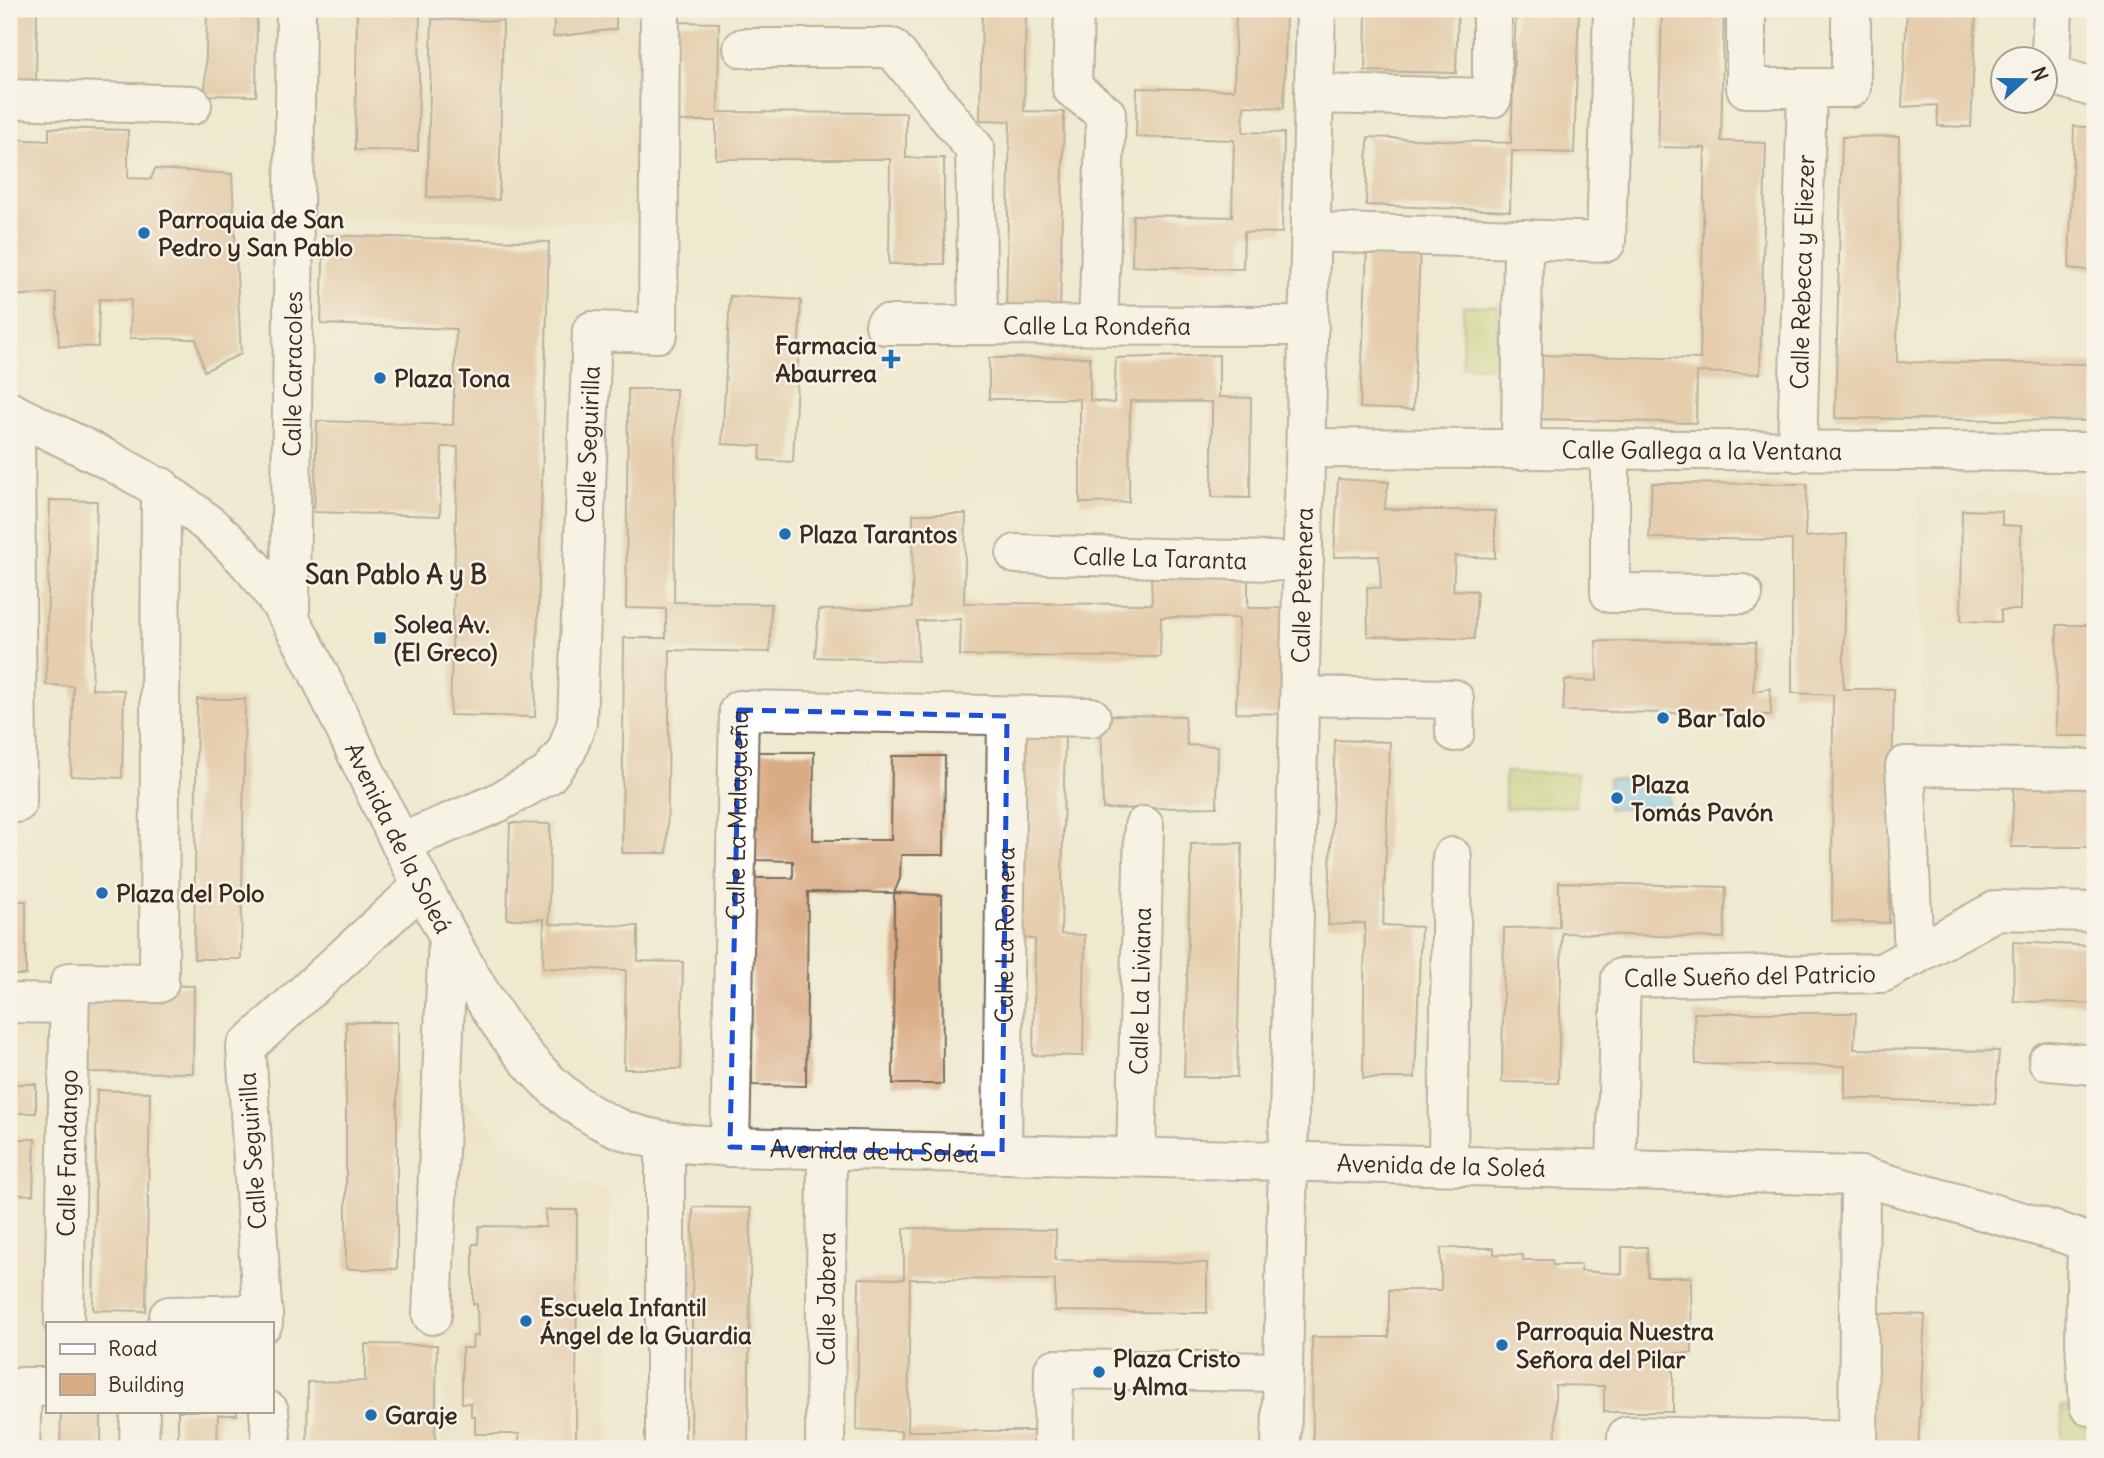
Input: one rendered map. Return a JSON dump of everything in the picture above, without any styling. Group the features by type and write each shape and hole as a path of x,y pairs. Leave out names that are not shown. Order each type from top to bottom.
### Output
{"street":[{"name":"Calle Caracoles","path":"290,616 296,9"},
{"name":"Calle Seguirilla","path":"400,843 497,803 548,775 567,750 577,722 592,331 658,333 660,9"},
{"path":"1074,9 1072,88 1106,114 1098,326"},
{"name":"Calle Petenera","path":"1281,1449 1316,9"},
{"path":"1314,94 1492,98 1492,9"},
{"path":"1311,232 1606,242 1613,9"},
{"path":"1746,9 1746,88 1807,90 1851,88 1851,9"},
{"path":"2053,9 2050,74 2095,88"},
{"path":"743,48 892,47 975,149 978,323"},
{"name":"Calle Rebeca y Eliezer","path":"1797,452 1807,90"},
{"path":"9,99 191,105"},
{"path":"1521,450 1523,239"},
{"name":"Calle La Rondeña","path":"885,325 978,323 1309,326"},
{"name":"Avenida de la Soleá","path":"12,413 161,487 215,526 255,570 290,616 421,887 485,1003 534,1068 584,1109 621,1129 665,1142 730,1147 1860,1176 2091,1243"},
{"path":"12,413 24,803"},
{"name":"Calle Gallega a la Ventana","path":"1306,448 2095,452"},
{"path":"1611,451 1610,593 1743,594"},
{"path":"9,1003 159,983 161,487"},
{"name":"Calle La Taranta","path":"1016,554 1304,562"},
{"path":"1300,696 1454,699 1455,732"},
{"name":"Calle La Malagueña","path":"730,1147 739,710 1091,717"},
{"name":"Calle La Romera","path":"1002,1154 1007,716"},
{"path":"1914,956 1905,766 2095,769"},
{"name":"Calle La Liviana","path":"1136,1157 1144,827"},
{"path":"1448,1164 1452,857"},
{"name":"Calle Seguirilla","path":"263,1318 246,1048 421,887"},
{"name":"Calle Sueño del Patricio","path":"1616,1169 1621,978 1882,973 1997,910 2095,912"},
{"path":"432,1315 448,935"},
{"name":"Calle Fandango","path":"64,1322 69,993"},
{"path":"2048,1060 2095,1065"},
{"path":"665,1142 665,1449"},
{"name":"Calle Jabera","path":"825,1449 827,1149"},
{"path":"1627,1449 1627,1436 1858,1445 1860,1176"},
{"path":"2089,1406 2085,1342 2091,1243"},
{"path":"168,1322 169,1316 263,1318"},
{"path":"1053,1449 1054,1369 1283,1372"},
{"path":"20,1449 26,1387"},
{"path":"139,1449 140,1412"},
{"path":"269,1412 272,1449"}],"highlighted area":[{"path":"739,710 1007,716 1002,1154 730,1147"}],"shaded area":[{"path":"311,9 643,9 640,223 310,217"},
{"path":"1918,490 2095,493 2095,752 1924,749"},
{"path":"9,1011 51,1012 45,1379 9,1379"},
{"name":"Escuela Infantil Ángel de la Guardia","path":"450,1084 498,1133 560,1173 609,1192 608,1449 441,1449"}],"green space":[{"path":"438,9 550,9 550,20 438,15"},
{"path":"1463,306 1498,306 1498,366 1462,366"},
{"path":"1505,772 1577,774 1575,806 1505,809"},
{"path":"2061,1406 2095,1407 2095,1449 2063,1449"}],"water":[{"path":"1608,779 1668,780 1669,809 1608,809"}],"building":[{"path":"9,9 37,9 36,83 9,83"},
{"path":"207,9 257,9 256,96 205,95"},
{"path":"357,9 420,9 418,151 355,150"},
{"path":"555,9 616,9 616,29 553,37"},
{"path":"982,9 1026,9 1024,111 1064,112 1060,315 1006,314 1010,121 980,120"},
{"path":"1236,9 1286,9 1284,108 1244,106 1243,132 1284,133 1282,233 1244,232 1243,269 1132,266 1133,215 1232,217 1234,140 1136,137 1137,88 1234,90"},
{"path":"1366,9 1458,9 1456,73 1365,71"},
{"path":"1516,9 1579,9 1574,153 1512,151 1510,211 1366,205 1368,137 1511,143"},
{"path":"1662,9 1724,9 1721,141 1766,143 1760,374 1697,372 1696,423 1541,419 1542,355 1700,359 1705,148 1658,147"},
{"path":"1907,9 1976,9 1971,127 1938,126 1937,105 1902,107"},
{"path":"432,19 503,21 499,200 427,197"},
{"path":"677,22 719,23 718,112 906,113 906,158 944,158 944,264 889,264 890,159 716,159 716,121 678,121"},
{"path":"2074,126 2095,128 2095,271 2069,268"},
{"name":"Parroquia de San Pedro y San Pablo","path":"49,128 128,130 128,178 151,179 155,169 232,174 241,354 204,371 196,339 130,338 131,300 99,299 98,347 59,346 56,293 9,296 9,139 49,141"},
{"path":"1899,136 1897,362 2095,364 2095,421 1835,418 1842,137"},
{"path":"324,235 549,242 535,717 450,715 458,447 442,447 440,516 314,512 317,421 453,425 456,329 321,324"},
{"path":"1367,249 1420,252 1413,410 1360,408"},
{"path":"730,296 801,300 793,462 760,460 761,446 722,444"},
{"path":"1219,355 1219,397 1251,398 1250,498 1212,497 1212,402 1130,401 1129,502 1080,503 1080,399 989,399 989,358 1090,357 1090,400 1114,403 1116,358"},
{"path":"628,389 676,389 674,602 771,604 770,652 670,650 667,853 622,853 624,638 666,638 666,609 626,608"},
{"path":"1338,479 1389,482 1384,509 1495,511 1495,558 1455,556 1453,590 1477,591 1474,639 1368,636 1367,587 1381,588 1379,556 1334,557"},
{"path":"1652,483 1807,484 1805,537 1847,534 1843,689 1894,689 1889,923 1832,921 1833,695 1792,693 1792,540 1649,538"},
{"path":"50,500 97,501 92,689 124,690 122,778 71,776 73,686 46,685"},
{"path":"1962,510 2002,511 2002,525 2021,526 2020,610 2001,610 2001,622 1961,621"},
{"path":"913,514 966,514 964,603 1152,604 1151,575 1248,572 1248,608 1288,608 1287,714 1236,713 1239,618 1161,617 1160,657 960,656 961,619 917,621 918,661 815,657 819,610 912,608"},
{"path":"2057,625 2095,625 2095,736 2056,736"},
{"path":"1596,641 1756,642 1753,692 1770,688 1771,715 1563,711 1565,680 1597,681"},
{"path":"197,699 245,699 241,959 194,959"},
{"path":"1101,715 1185,716 1187,745 1218,746 1217,807 1103,809"},
{"path":"1016,731 1065,732 1061,934 1085,935 1083,1056 1033,1055 1035,939 1013,938"},
{"path":"1335,740 1390,742 1383,925 1421,927 1415,1078 1363,1078 1365,923 1328,925"},
{"path":"757,752 814,752 813,840 891,840 892,756 945,756 944,855 901,855 900,879 894,893 808,892 806,1086 752,1085 753,878 793,878 793,861 756,860"},
{"path":"2014,787 2095,788 2095,847 2011,847"},
{"path":"510,823 550,824 549,924 638,926 638,961 683,962 681,1069 624,1069 626,970 543,968 544,919 507,919"},
{"path":"1242,843 1237,1077 1184,1077 1191,844"},
{"path":"1559,882 1726,887 1724,938 1562,933 1558,1083 1502,1082 1504,928 1559,927"},
{"path":"894,893 942,895 943,1084 893,1084"},
{"path":"9,901 26,901 26,975 9,975"},
{"path":"2013,942 2095,946 2095,1004 2014,1001"},
{"path":"75,983 194,986 193,1073 75,1072"},
{"path":"1694,1013 1856,1013 1854,1049 1999,1051 1995,1104 1845,1098 1845,1066 1696,1064"},
{"path":"346,1022 397,1022 397,1269 346,1269"},
{"path":"9,1084 36,1084 36,1113 9,1113"},
{"path":"97,1090 150,1092 146,1311 93,1310"},
{"path":"9,1139 35,1139 33,1195 9,1194"},
{"path":"693,1207 751,1208 748,1449 691,1449"},
{"path":"545,1210 577,1210 576,1442 519,1442 519,1434 475,1434 475,1416 471,1416 471,1403 462,1403 462,1348 472,1348 473,1336 478,1336 477,1304 473,1304 473,1244 478,1244 479,1226 546,1227"},
{"path":"904,1228 1056,1230 1055,1260 1207,1263 1207,1313 1055,1311 1055,1280 910,1279 908,1431 1052,1431 1052,1449 901,1449 901,1431 857,1430 859,1278 904,1279"},
{"name":"Parroquia Nuestra Señora del Pilar","path":"1622,1247 1647,1247 1648,1277 1691,1277 1692,1353 1673,1353 1673,1412 1604,1412 1604,1386 1555,1385 1556,1449 1313,1449 1312,1337 1389,1337 1389,1290 1441,1290 1441,1248 1494,1248 1494,1254 1523,1255 1523,1260 1552,1260 1553,1265 1581,1265 1581,1271 1622,1274"},
{"path":"1872,1313 1925,1315 1918,1449 1866,1449"},
{"name":"Garaje","path":"365,1344 437,1345 435,1449 307,1449 308,1382 365,1381"},
{"path":"61,1412 101,1412 101,1449 60,1449"},
{"path":"178,1412 237,1412 237,1415 218,1415 217,1449 178,1449"}],"place":[{"name":"Parroquia de San Pedro y San Pablo","path":"144,233"},
{"name":"Farmacia Abaurrea","path":"891,359"},
{"name":"Plaza Tona","path":"380,378"},
{"name":"Plaza Tarantos","path":"785,534"},
{"name":"Solea Av. (El Greco)","path":"380,638"},
{"name":"Bar Talo","path":"1663,718"},
{"name":"Plaza Tomás Pavón","path":"1617,798"},
{"name":"Plaza del Polo","path":"102,893"},
{"name":"Escuela Infantil Ángel de la Guardia","path":"526,1321"},
{"name":"Parroquia Nuestra Señora del Pilar","path":"1502,1345"},
{"name":"Plaza Cristo y Alma","path":"1099,1372"},
{"name":"Garaje","path":"371,1415"}],"district":[{"name":"San Pablo A y B","path":"396,574"}]}
